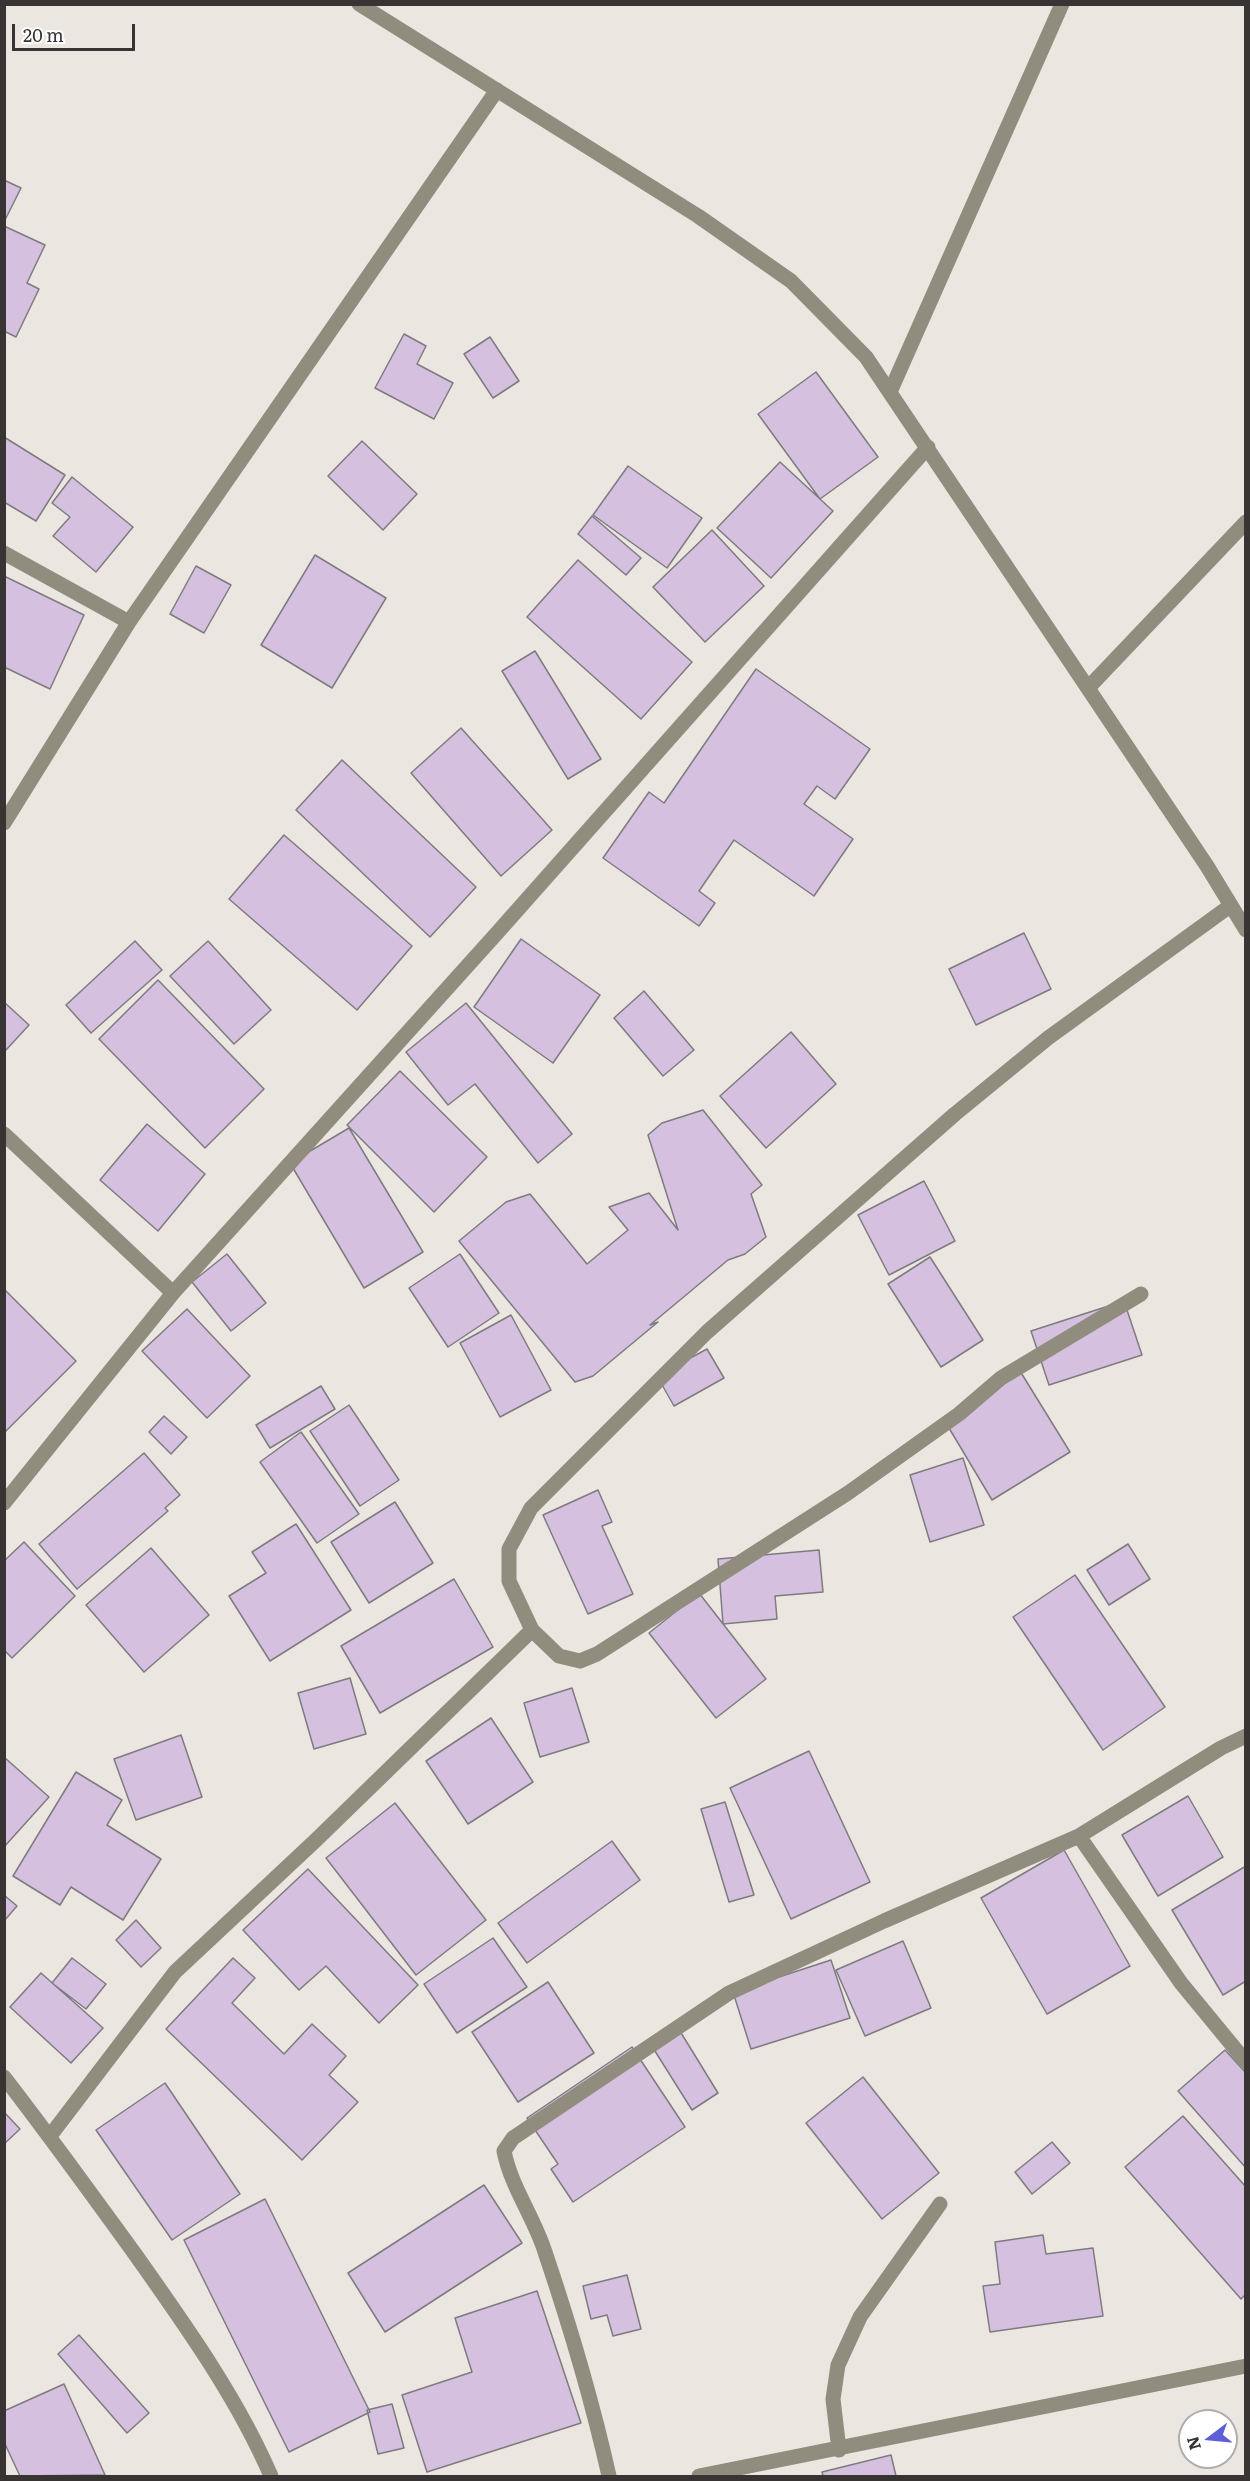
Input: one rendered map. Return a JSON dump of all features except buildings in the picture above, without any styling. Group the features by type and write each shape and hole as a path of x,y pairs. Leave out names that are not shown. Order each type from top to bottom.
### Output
{"street":[{"path":"359,4 698,216 791,281 866,357 1207,866 1245,930"},
{"path":"890,392 1062,4"},
{"path":"4,823 129,622 497,90"},
{"path":"4,1503 173,1293 505,924 928,447"},
{"path":"1088,688 1245,522"},
{"path":"4,553 129,622"},
{"path":"1141,1294 1001,1378 959,1414 848,1493 597,1654 580,1661 559,1656 532,1630 509,1581 509,1548 531,1508 707,1332 955,1114 1048,1038 1230,906"},
{"path":"4,1134 173,1293"},
{"path":"50,2136 176,1972 532,1630"},
{"path":"609,2476 590,2392 544,2249 508,2169 504,2151 513,2138 729,1993 884,1921 1079,1836 1245,1736"},
{"path":"1079,1836 1181,1983 1245,2062"},
{"path":"4,2077 50,2136 184,2324 253,2434 271,2476"},
{"path":"839,2450 833,2399 838,2365 860,2317 940,2204"},
{"path":"699,2476 839,2450 1245,2366"}]}
